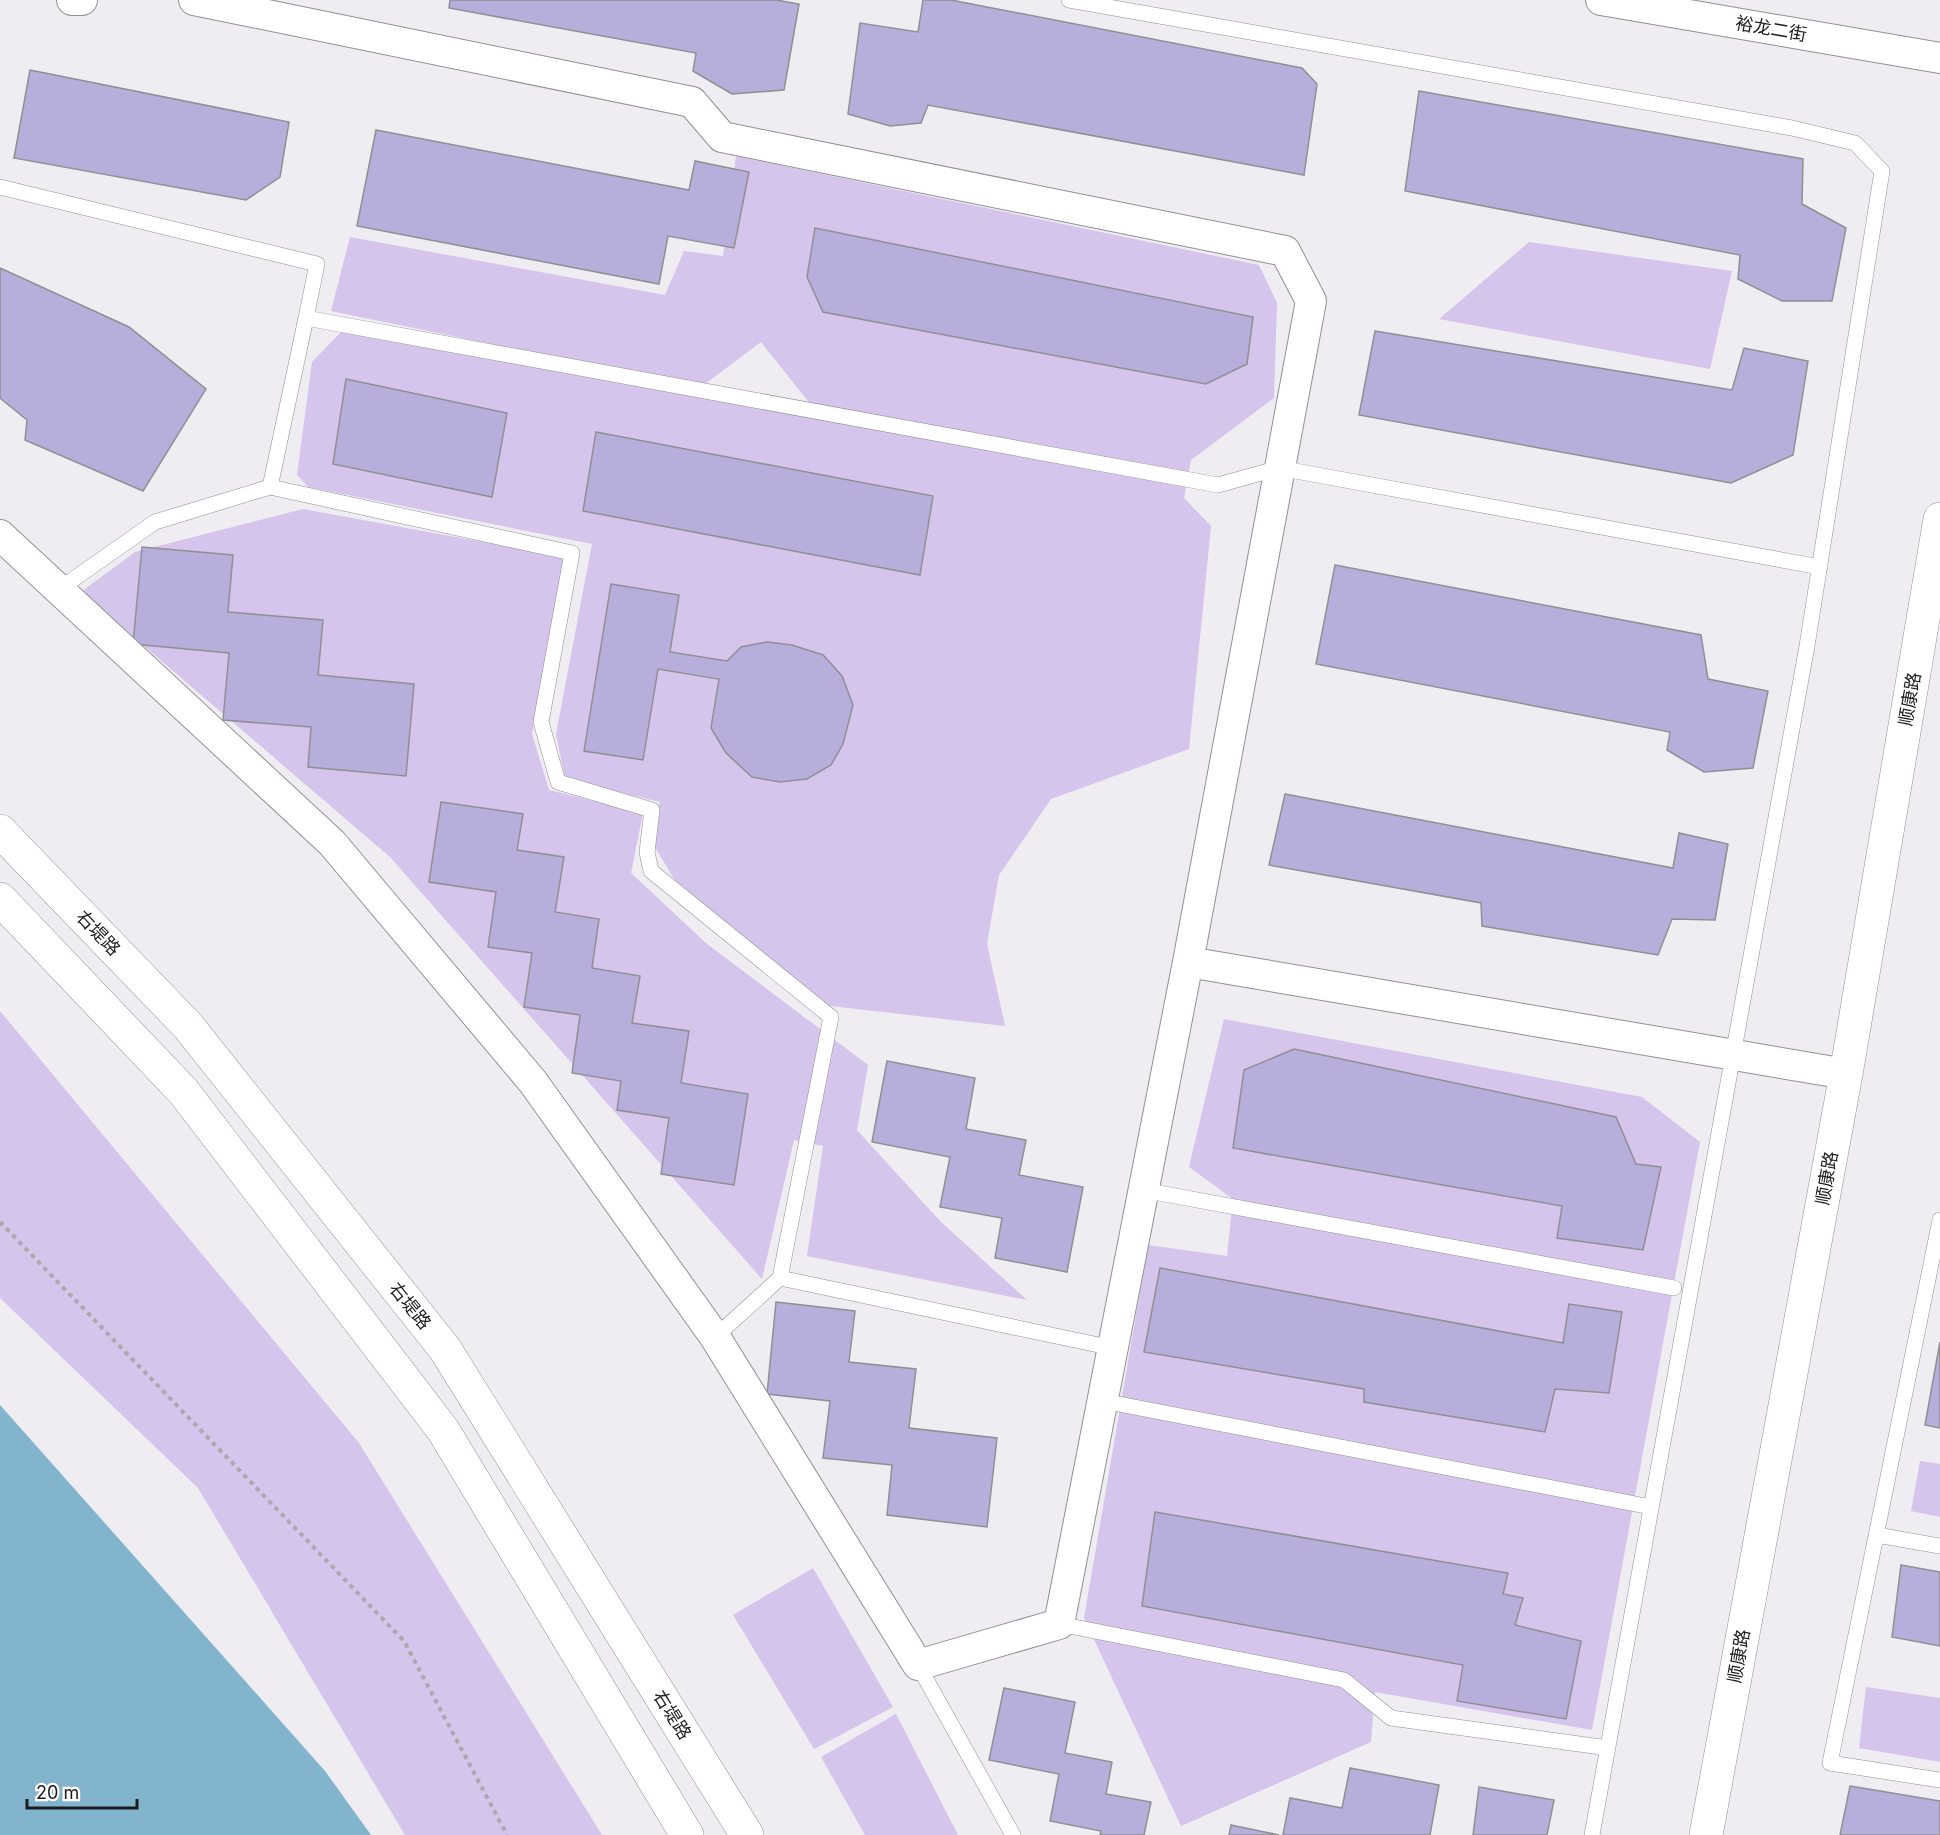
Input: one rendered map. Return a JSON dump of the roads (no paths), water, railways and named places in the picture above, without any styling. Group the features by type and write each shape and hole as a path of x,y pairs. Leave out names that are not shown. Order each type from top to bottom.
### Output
{"main road":[{"name":"顺康路","path":"1706,1835 1846,1074 1940,519"},
{"name":"右堤路","path":"0,831 188,1026 445,1349 747,1835"},
{"path":"0,899 183,1091 443,1430 687,1835"}],"street":[{"path":"72,0 82,0"},
{"path":"0,535 332,843 534,1082 715,1337 918,1665 1059,1624 1188,962 1311,301 1285,251 722,137 692,102 194,0"},
{"name":"裕龙二街","path":"1601,0 1940,58"},
{"path":"1188,962 1846,1074"}],"lane":[{"path":"1069,0 1792,128 1855,143 1882,171 1820,567 1592,1835"},
{"path":"0,187 317,264 270,487"},
{"path":"306,318 1218,484 1279,468 1820,567"},
{"path":"58,590 155,522 270,487 572,553 541,722 558,783 652,810 647,852 651,871 831,1017 780,1278 715,1337"},
{"path":"1143,1190 1674,1288"},
{"path":"1940,1224 1830,1763 1940,1780"},
{"path":"780,1278 1113,1348"},
{"path":"1103,1401 1651,1507"},
{"path":"1877,1535 1940,1546"},
{"path":"1059,1624 1344,1680 1391,1718 1608,1748"},
{"path":"918,1665 1012,1835"}],"water":[{"path":"0,1405 325,1771 371,1835 0,1835"}]}
